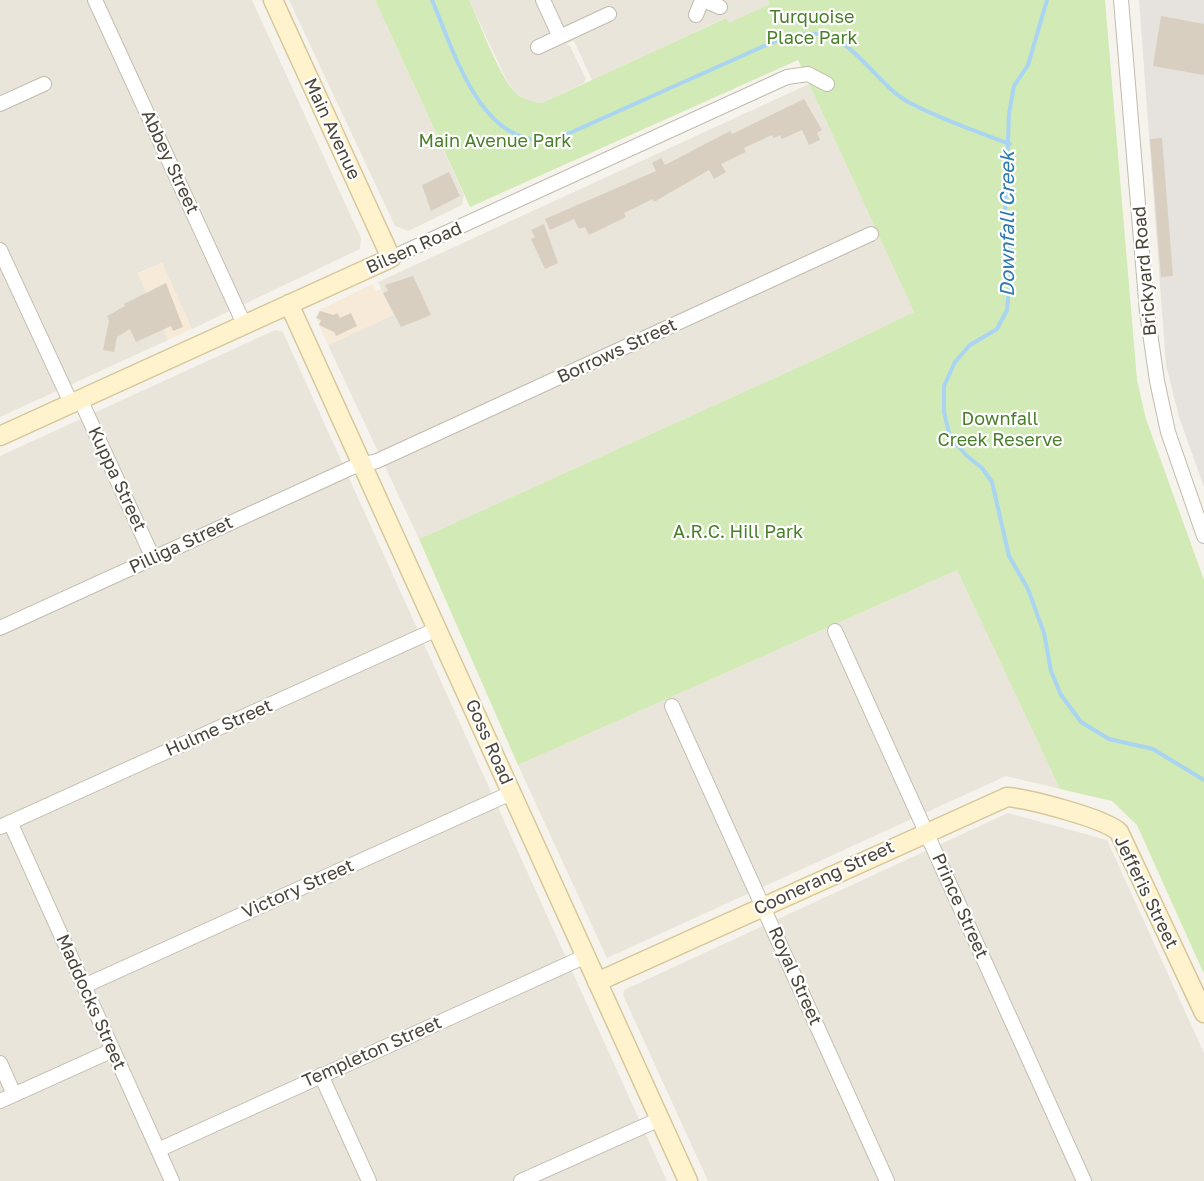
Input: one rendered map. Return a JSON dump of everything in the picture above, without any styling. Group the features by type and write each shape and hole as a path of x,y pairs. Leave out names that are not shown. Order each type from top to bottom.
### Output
{"street":[{"name":"Abbey Street","path":"95,0 244,324"},
{"name":"Main Avenue","path":"273,0 391,258"},
{"path":"543,0 560,37"},
{"path":"696,15 702,0 720,7"},
{"name":"Brickyard Road","path":"1121,0 1147,312 1157,381 1168,432 1204,536"},
{"path":"538,47 609,14"},
{"name":"Bilsen Road","path":"0,436 787,77 808,74 827,84"},
{"path":"0,104 44,84"},
{"name":"Borrows Street","path":"362,464 377,461 871,234"},
{"name":"Kuppa Street","path":"0,250 153,558"},
{"name":"Goss Road","path":"289,304 688,1181"},
{"name":"Pilliga Street","path":"0,628 362,464"},
{"name":"Hulme Street","path":"5,824 437,629"},
{"name":"Prince Street","path":"835,631 1084,1181"},
{"name":"Royal Street","path":"672,706 887,1181"},
{"name":"Victory Street","path":"84,986 511,793"},
{"name":"Coonerang Street","path":"597,982 1007,797 1055,809"},
{"name":"Jefferis Street","path":"1055,809 1110,825 1122,836 1204,1013"},
{"name":"Maddocks Street","path":"5,824 84,986 172,1181"},
{"name":"Templeton Street","path":"158,1150 586,956"},
{"path":"0,1101 113,1050"},
{"path":"0,1064 14,1094"},
{"path":"321,1075 369,1181"},
{"path":"520,1181 660,1119"}],"shaded area":[{"path":"0,0 252,0 361,238 360,249 192,329 162,263 138,273 168,340 0,417"},
{"path":"289,0 375,0 464,195 462,205 408,231 395,226"},
{"path":"469,0 768,0 770,4 729,24 725,18 592,80 574,41 566,44 570,46 586,79 584,83 542,103 529,102 516,93 506,79"},
{"path":"1139,0 1204,0 1204,487 1179,417 1166,365"},
{"path":"809,84 914,312 810,362 419,539 328,345 393,315 378,282"},
{"path":"162,263 192,329 168,340 138,274"},
{"path":"373,284 376,291 381,289 393,315 328,345 317,321 319,310"},
{"path":"275,330 283,332 667,1181 0,1181 0,456"},
{"path":"957,570 1060,789 1006,776 607,958 518,765"},
{"path":"1008,813 1107,840 1204,1053 1204,1181 708,1181 623,995 624,990"}],"green space":[{"path":"375,0 469,0 497,63 510,85 522,97 542,103 726,18 729,23 770,4 768,0 1105,0 1137,380 1146,419 1204,580 1204,974 1137,825 1112,801 1060,789 957,570 518,765 419,539 810,362 914,312 798,60 470,207"}],"building":[{"path":"1161,16 1204,24 1204,75 1153,66"},
{"path":"804,99 822,130 817,133 820,140 809,145 802,130 782,139 780,135 774,138 772,135 744,148 746,152 721,164 726,172 714,179 709,170 654,202 653,199 624,213 626,217 589,235 585,227 579,229 574,219 550,230 545,219 656,171 652,163 661,158 665,165 730,131 732,134"},
{"path":"1162,138 1173,276 1161,277 1150,139"},
{"path":"449,172 460,196 431,211 422,185"},
{"path":"544,224 558,263 545,269 531,239 535,237 531,230"},
{"path":"413,276 431,315 401,327 383,293 388,291 385,285"},
{"path":"166,283 183,327 173,331 171,326 136,342 130,329 117,337 114,352 103,350 109,321 107,316 125,306 124,304"},
{"path":"320,311 334,315 337,313 340,318 351,313 357,326 336,336 334,332 319,325 321,320 316,318"}],"waterway":[{"path":"432,0 449,43 472,90 486,110 503,127 523,137 546,140 559,137 773,42 811,34 835,39 846,46 900,97 912,104 948,121 1010,144"},
{"name":"Downfall Creek","path":"1047,0 1028,65 1014,86 1009,114 1005,212 1012,258 1007,310 997,329 970,345 955,362 944,386 944,412 950,437 967,456 982,468 992,482 1009,556 1028,589 1044,633 1051,671 1061,695 1081,722 1109,739 1153,749 1204,780"}],"park label":[{"name":"Turquoise Place Park","path":"812,27"},
{"name":"Main Avenue Park","path":"495,141"},
{"name":"Downfall Creek Reserve","path":"1000,429"},
{"name":"A.R.C. Hill Park","path":"738,532"}]}
